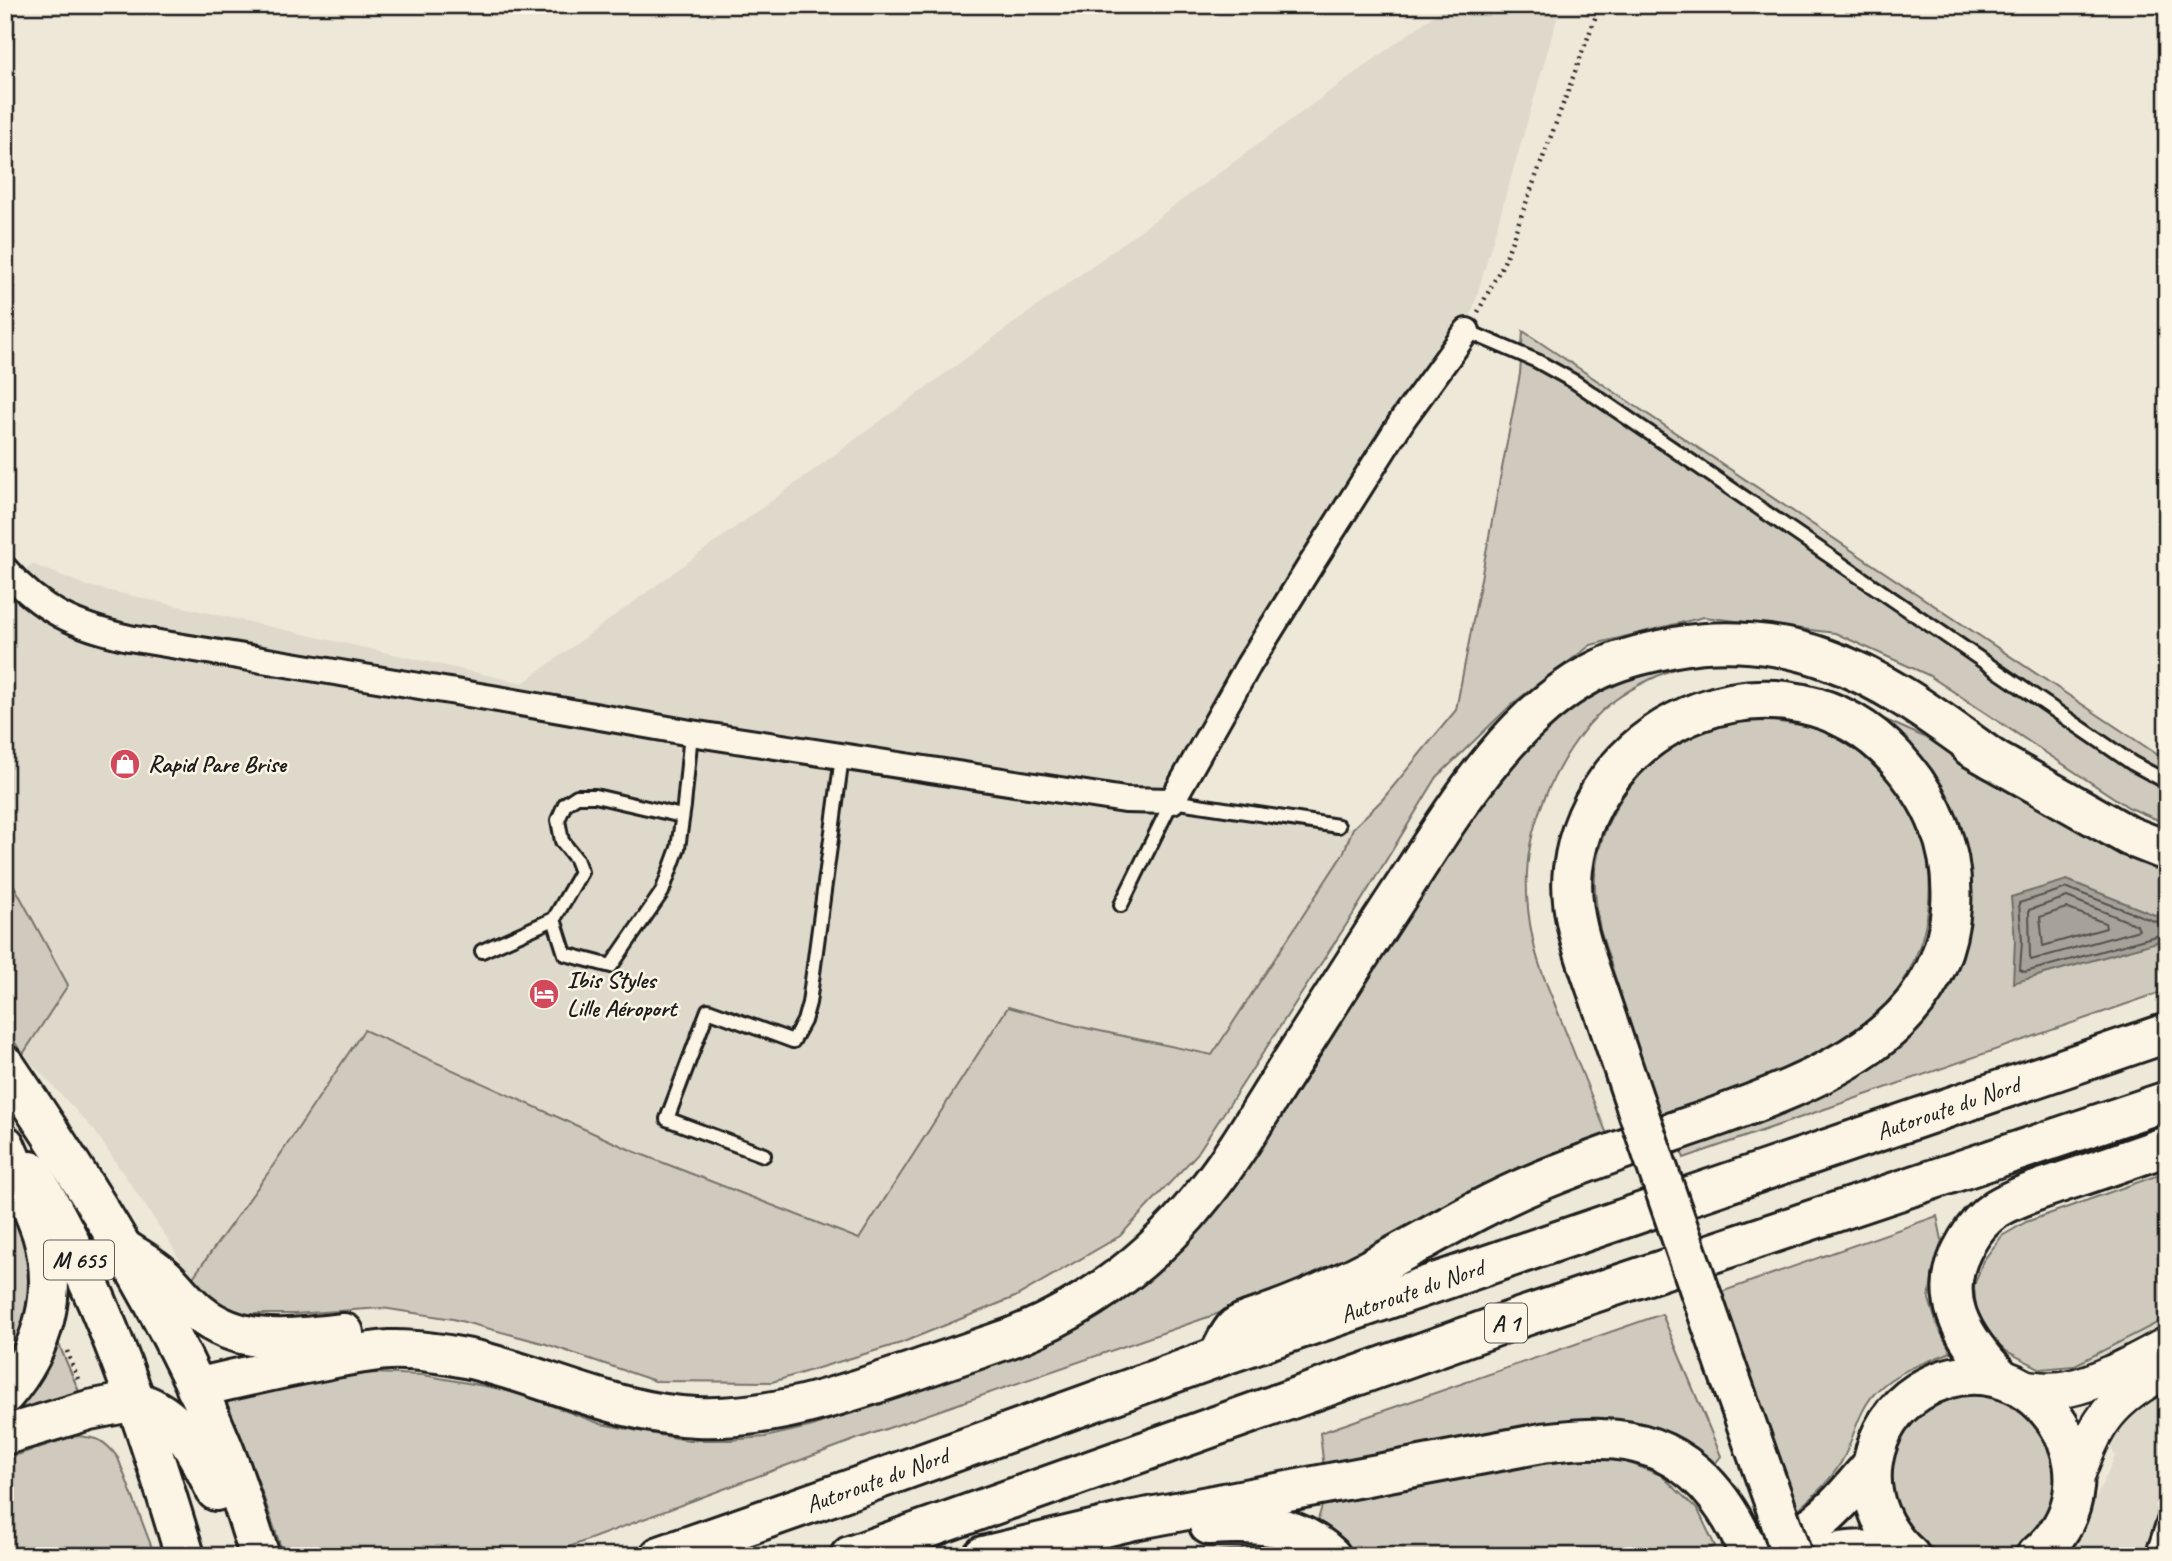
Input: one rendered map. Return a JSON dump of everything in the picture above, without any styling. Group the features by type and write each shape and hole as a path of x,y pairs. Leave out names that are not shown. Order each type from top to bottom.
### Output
{"main road":[{"path":"5,1435 89,1410 290,1366 381,1350 432,1352 472,1360 522,1373 633,1409 695,1417 764,1413 860,1389 1014,1336 1059,1316 1100,1293 1168,1236 1202,1197 1247,1133 1459,803 1504,746 1556,698 1590,674 1647,652 1689,645 1723,642 1794,650 1827,659 1907,698 1994,760"},
{"path":"1770,1556 1752,1507 1717,1369 1626,1108 1550,927 1548,895 1551,850 1560,813 1580,774 1612,736 1655,703 1699,684 1726,677 1755,674 1791,676 1859,694 1922,720 2129,836 2167,851"},
{"path":"1218,1357 1236,1326 1339,1285 1530,1185 1806,1082 1858,1054 1898,1021 1928,981 1946,936 1952,901 1947,844 1936,815 1920,788 1883,745 1843,716 1785,701 1749,699 1714,706 1669,726 1640,746 1619,767 1597,797 1577,849 1573,868 1573,900 1626,1108"},
{"name":"Autoroute du Nord","path":"660,1556 857,1488 1218,1357 2167,1033"},
{"name":"M 655","path":"5,1065 65,1153 146,1286 222,1446 260,1556"},
{"name":"A 1","path":"850,1556 1522,1317 2167,1101"},
{"name":"M 655","path":"5,1127 73,1248 116,1346 185,1556"},
{"path":"5,1145 41,1233 47,1257 49,1294 44,1324 36,1348 5,1394"},
{"path":"2036,1556 2063,1522 2072,1497 2072,1455 2062,1428 2045,1405 2011,1383 1975,1350 1955,1310 1952,1289 1954,1270 1975,1229 1994,1210 2021,1197 2167,1146"},
{"path":"124,1249 164,1277 182,1298 201,1314 221,1326 262,1338 285,1339 357,1332 381,1350"},
{"path":"1910,1556 1895,1541 1881,1518 1873,1492 1872,1465 1876,1446 1885,1426 1898,1409 1914,1395 1926,1387 1953,1378 1981,1376 2054,1390 2068,1388 2108,1374 2167,1345"},
{"path":"2074,1483 2088,1446 2112,1408 2128,1392 2167,1370"},
{"path":"136,1401 154,1407 184,1432 248,1556"},
{"path":"983,1556 1110,1526 1542,1443 1601,1438 1631,1441 1653,1447 1677,1459 1714,1491 1752,1507 1792,1556"},
{"path":"1752,1507 1752,1556 1814,1526 1872,1465"},
{"path":"1110,1526 1142,1535 1205,1526 1266,1525 1297,1532 1318,1544 1331,1556"},
{"path":"1823,1556 1863,1549 1898,1556"}],"street":[{"path":"7,574 32,597 57,614 91,629 129,638 842,757 1125,800 1172,801 1248,666 1310,566 1403,419 1467,331"}],"lane":[{"path":"1467,331 1538,361 1575,382 2132,763 2167,782"},
{"path":"554,919 565,954 611,966 662,892 678,848 691,733"},
{"path":"764,1155 667,1119 708,1010 793,1041 804,1021 809,1003 842,757"},
{"path":"482,951 554,919 580,872 576,859 562,841 558,820 565,804 577,796 595,796 682,816"},
{"path":"1121,905 1172,801 1338,826"},
{"path":"2152,1556 2167,1511"}],"path":[{"path":"1467,331 1504,262 1600,5"},
{"path":"44,1324 58,1330 89,1410"}],"shaded area":[{"path":"1448,5 1561,5 1466,333 1173,801 1353,828 1343,854 1212,1055 1081,1027 1008,1008 860,1239 633,1151 268,1173 191,1280 169,1241 94,1130 23,1054 68,985 5,869 5,584 32,564 88,586 523,683"},
{"path":"1523,331 2167,761 2167,824 2128,807 1928,675 1835,633 1704,617 1591,645 1512,704 1437,777 1352,916 1197,1154 1120,1236 1015,1297 901,1343 772,1382 655,1381 546,1344 453,1319 382,1308 294,1314 245,1314 220,1304 191,1280 268,1173 364,1030 633,1151 859,1239 1008,1007 1081,1027 1212,1055 1343,854 1353,828 1382,800 1456,710 1520,374"},
{"path":"1686,664 1623,694 1588,726 1571,748 1554,778 1530,844 1527,890 1535,950 1607,1134 1519,1169 1346,1261 1260,1299 857,1439 545,1556 284,1556 258,1481 225,1402 306,1381 373,1373 423,1375 512,1391 601,1424 687,1440 765,1437 813,1426 1082,1322 1521,753 1573,703 1631,671"},
{"path":"1850,704 1951,749 2167,865 2167,990 1684,1158 1678,1143 1919,1025 1963,844 1935,777 1895,735"},
{"path":"1772,721 1818,729 1843,740 1875,767 1905,801 1919,828 1927,860 1929,884 1924,931 1907,975 1894,995 1858,1032 1805,1063 1776,1075 1659,1114 1600,930 1595,876 1600,848 1609,821 1623,797 1641,774 1662,755 1711,728 1739,722"},
{"path":"5,869 68,985 23,1054 5,1029"},
{"path":"2167,1172 2167,1318 2073,1366 2041,1369 2006,1351 1987,1333 1976,1309 1974,1286 1983,1261 2002,1236 2026,1222"},
{"path":"5,1190 20,1223 31,1274 24,1321 16,1343 5,1359"},
{"path":"1937,1216 1942,1240 1933,1271 1929,1299 1937,1325 1951,1352 1904,1372 1887,1382 1872,1396 1835,1471 1817,1493 1796,1511 1721,1292"},
{"path":"1662,1314 1721,1456 1711,1469 1653,1428 1603,1419 1324,1469 1320,1433"},
{"path":"2167,1318 2167,1556 2070,1556 2115,1456 2073,1366"},
{"path":"54,1333 81,1396 5,1420 5,1406"},
{"path":"1973,1395 2004,1402 2031,1419 2048,1446 2055,1477 2048,1508 2031,1535 2004,1552 1973,1559 1942,1552 1915,1535 1898,1508 1891,1477 1898,1446 1915,1419 1942,1402"},
{"path":"74,1436 99,1440 118,1458 155,1556 5,1556 5,1459"},
{"path":"1587,1458 1624,1461 1661,1475 1698,1510 1715,1546 1694,1556 1356,1556 1318,1520 1322,1506 1548,1461"},
{"path":"1242,1549 1278,1556 1173,1556 1182,1554"}],"water":[{"path":"2067,880 2165,919 2164,940 2013,983 2015,941 2011,897"}],"place":[{"name":"Rapid Pare Brise","path":"125,764"},
{"name":"Ibis Styles Lille Aéroport","path":"544,994"}]}
